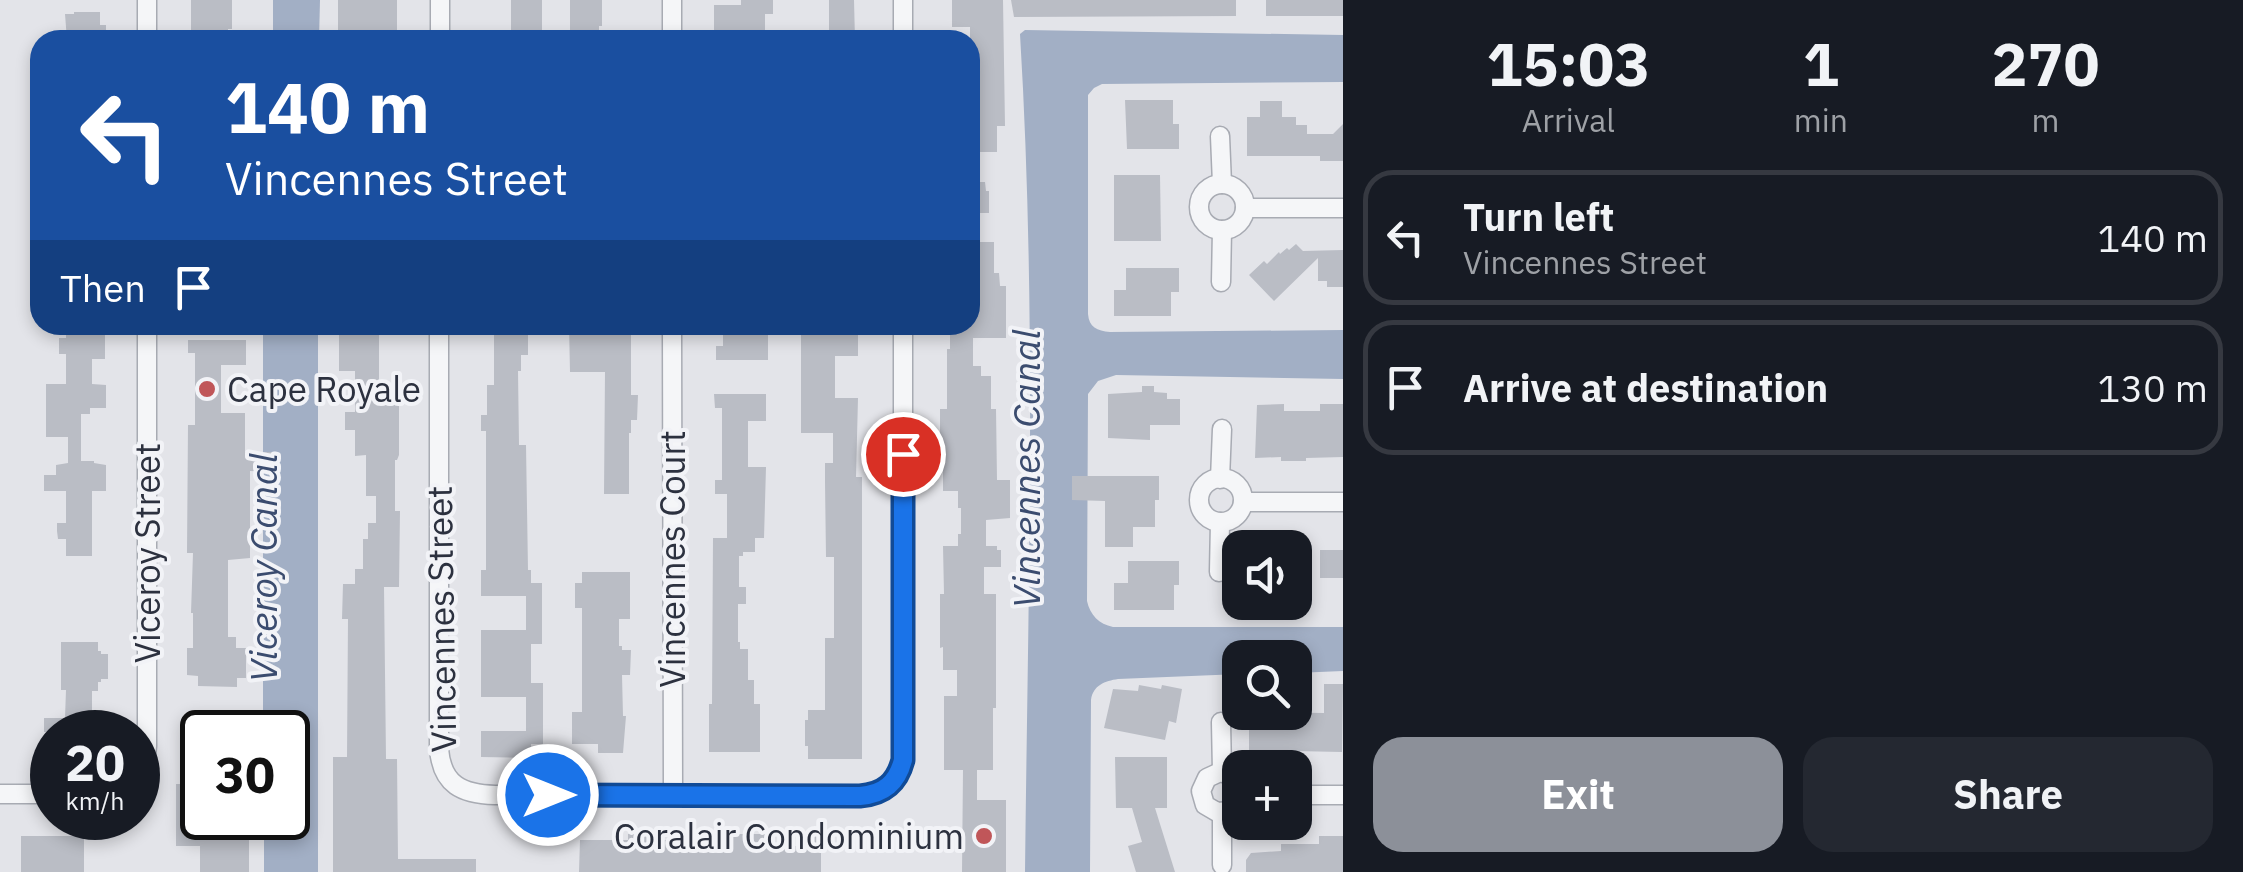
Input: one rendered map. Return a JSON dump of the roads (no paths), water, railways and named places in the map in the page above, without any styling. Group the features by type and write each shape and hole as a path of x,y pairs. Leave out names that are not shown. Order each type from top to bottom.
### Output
{"street":[{"path":"147,0 147,30"},
{"path":"440,0 440,30"},
{"path":"672,0 672,30"},
{"path":"903,0 903,30"},
{"path":"1220,136 1222,184"},
{"path":"1222,184 1240,194 1244,208 1235,225 1222,230 1204,220 1199,207 1206,191 1222,184"},
{"path":"1244,208 1343,208"},
{"path":"1220,282 1222,230"},
{"name":"Viceroy Street","path":"147,335 147,710"},
{"name":"Vincennes Street","path":"439,335 439,749 444,772 460,788 483,795 860,796 888,788 903,760 904,335"},
{"name":"Vincennes Court","path":"672,335 673,794"},
{"path":"1220,478 1222,428"},
{"path":"1220,478 1234,483 1242,502 1236,516 1220,522 1202,512 1199,498 1206,484 1220,478"},
{"path":"1242,502 1343,502"},
{"path":"1219,572 1220,522"},
{"path":"1221,722 1222,772 1207,778 1201,791 1205,805 1222,813"},
{"path":"0,794 30,794"},
{"path":"1312,794 1343,794"},
{"path":"1222,840 1222,865"}],"water":[{"path":"273,0 320,0 319,30 273,30"},
{"path":"1025,30 1343,35 1343,82 1102,84 1088,95 1088,314 1095,328 1110,332 1343,330 1343,379 1116,375 1098,381 1088,394 1087,601 1096,618 1113,627 1343,627 1343,671 1312,672 1312,640 1222,640 1222,675 1118,679 1097,687 1091,700 1090,872 1025,872 1030,348 1020,34"},
{"path":"263,335 318,335 318,872 264,872 264,840 310,840 310,710 263,710"}],"place":[{"name":"Cape Royale","path":"207,389"},
{"name":"Coralair Condominium","path":"984,836"}],"water label":[{"name":"Vincennes Canal","path":"1025,469"},
{"name":"Viceroy Canal","path":"262,568"}]}
